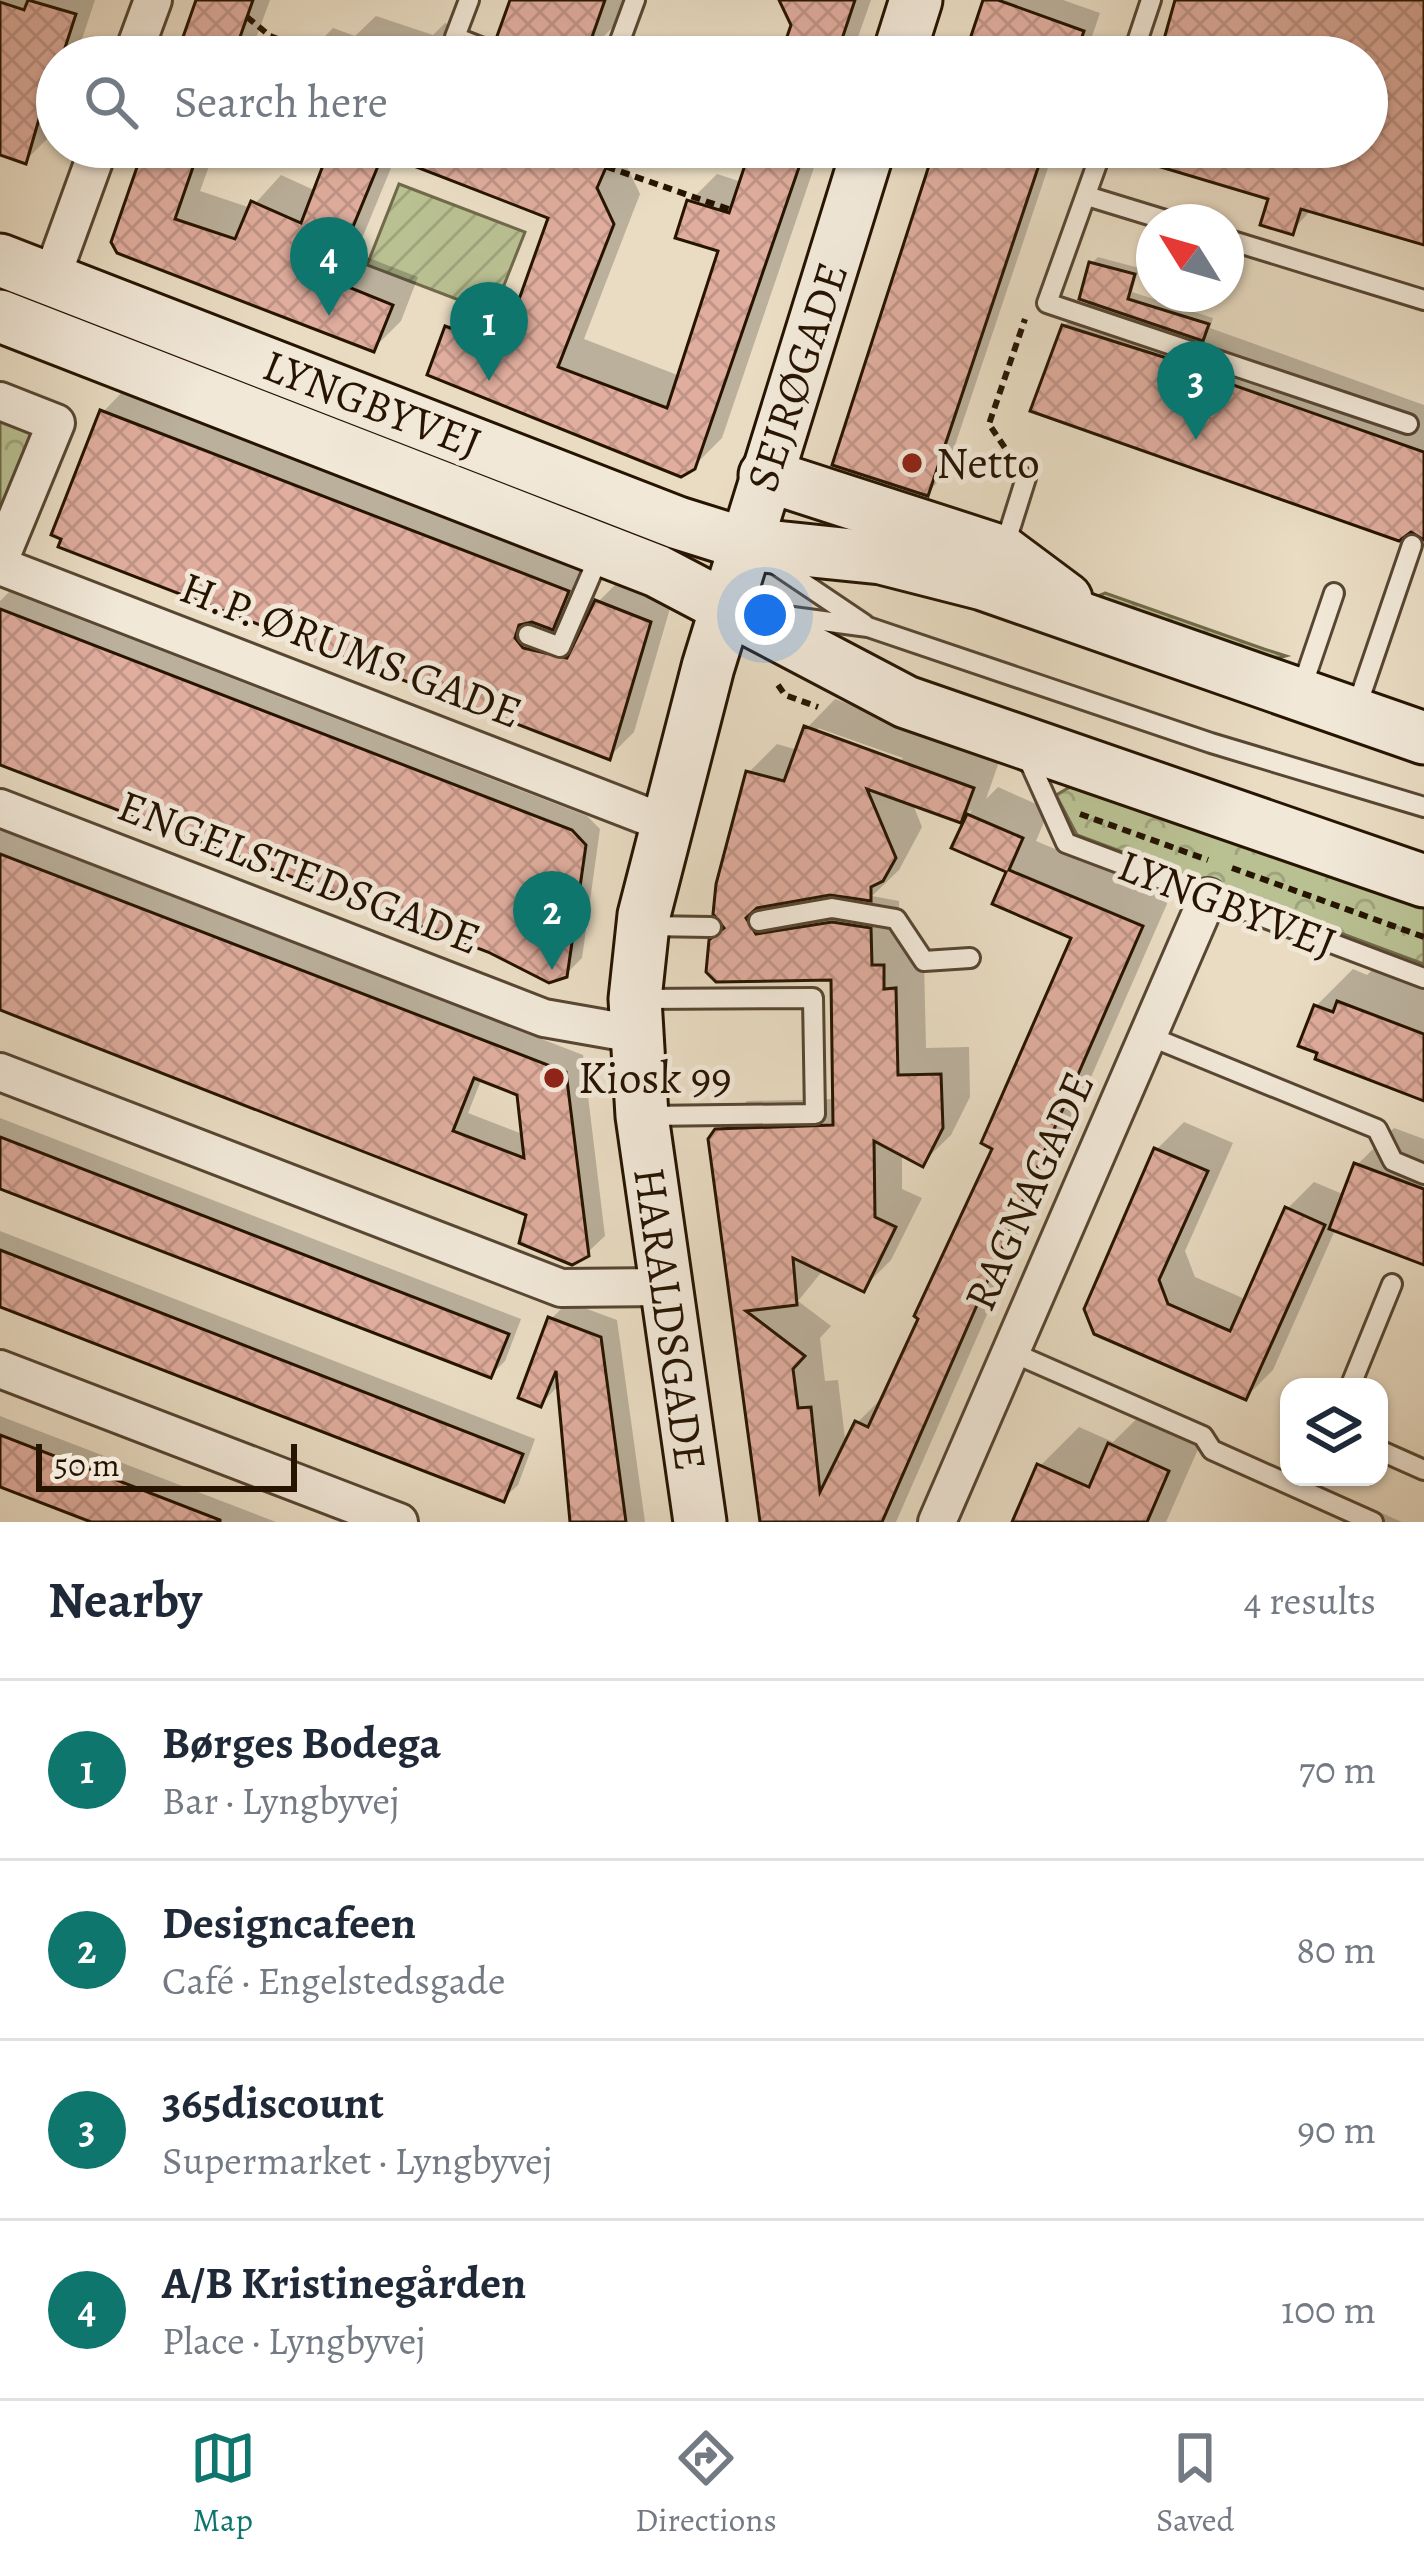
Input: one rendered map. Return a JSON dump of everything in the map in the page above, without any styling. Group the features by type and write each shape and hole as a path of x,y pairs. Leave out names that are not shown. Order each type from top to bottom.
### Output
{"street":[{"path":"140,36 153,0"},
{"path":"905,36 916,0"},
{"path":"51,279 91,168"},
{"name":"SEJRØGADE","path":"725,608 862,168"},
{"name":"LYNGBYVEJ","path":"0,260 678,523 745,544 922,567 1424,738"},
{"name":"LYNGBYVEJ","path":"0,316 602,550 906,702 1424,881"},
{"path":"0,400 56,423 0,563"},
{"path":"765,475 1003,552 1092,622"},
{"name":"H.P. ØRUMS GADE","path":"0,563 667,824"},
{"name":"HARALDSGADE","path":"700,1522 663,1287 635,1016 643,926 725,608"},
{"name":"ENGELSTEDSGADE","path":"0,808 544,1018 635,1016"},
{"name":"RAGNAGADE","path":"937,1522 1208,897"},
{"path":"0,1072 561,1288 663,1287"},
{"path":"0,1369 399,1522"}],"lane":[{"path":"456,36 469,0"},
{"path":"621,36 634,0"},
{"path":"1139,36 1151,0"},
{"path":"1096,168 1047,303 1408,424"},
{"path":"1087,196 1136,211"},
{"path":"1244,245 1424,300"},
{"path":"1003,552 1026,478"},
{"name":"LYNGBYVEJ","path":"745,544 868,627"},
{"path":"1354,713 1412,545"},
{"path":"528,635 560,647 602,550"},
{"path":"1300,694 1334,593"},
{"name":"LYNGBYVEJ","path":"725,608 868,627 1211,743 1424,807"},
{"name":"LYNGBYVEJ","path":"1020,742 1066,842 1424,978"},
{"path":"759,921 832,908 896,919 924,961 970,958"},
{"path":"643,926 711,927"},
{"name":"HARALDSGADE","path":"635,1016 813,998 815,1114 642,1116"},
{"path":"1148,1036 1377,1130 1394,1161 1424,1174"},
{"path":"1354,1378 1392,1284"},
{"path":"1011,1352 1203,1436 1212,1450 1373,1522"},
{"path":"1388,1454 1424,1470"}],"path":[{"path":"247,17 272,36"},
{"path":"610,168 731,210"},
{"path":"1026,478 989,424 1027,315 1047,303"},
{"path":"1047,802 1424,937"}],"green space":[{"path":"399,184 525,232 493,313 367,265"},
{"path":"0,410 48,430 0,547"},
{"path":"1100,595 1286,656 1275,659 1107,600"},
{"path":"1070,787 1424,905 1424,964 1077,835 1056,795"}],"building":[{"path":"28,0 76,14 69,36 36,36 36,129 26,164 0,155 0,2 24,10"},
{"path":"196,0 253,0 240,36 183,36"},
{"path":"510,0 605,0 592,36 497,36"},
{"path":"779,0 855,0 843,36 787,36 791,25"},
{"path":"983,0 998,0 1084,31 1082,36 971,36"},
{"path":"1175,0 1424,0 1424,245 1301,209 1293,235 1260,225 1268,199 1164,168 1388,168 1388,36 1165,36"},
{"path":"137,168 193,168 175,219 235,239 251,201 301,223 322,168 377,168 331,280 393,305 374,352 117,253 111,242"},
{"path":"419,168 606,168 597,188 614,224 558,367 667,408 718,251 675,238 687,200 729,213 744,168 799,168 695,469 681,477 427,375 445,326 502,347 548,218"},
{"path":"928,168 1038,168 928,496 832,465"},
{"path":"1089,262 1135,274 1128,299 1136,301 1136,312 1170,312 1209,324 1203,341 1079,299"},
{"path":"1062,325 1195,367 1193,371 1424,452 1424,540 1411,532 1399,541 1030,411"},
{"path":"100,410 569,591 553,630 532,622 519,625 515,638 523,648 567,658 595,600 651,622 610,760 58,547 61,539 51,535"},
{"path":"0,609 572,830 586,845 567,977 549,983 488,952 0,765"},
{"path":"804,726 974,788 961,823 867,789 896,858 883,881 871,887 871,901 830,895 757,908 746,918 756,934 832,922 871,928 872,965 884,965 884,989 896,988 898,1075 941,1074 943,1128 923,1167 874,1141 875,1217 896,1227 864,1292 793,1258 797,1305 746,1311 805,1356 793,1369 798,1408 811,1407 820,1492 855,1421 868,1427 918,1319 914,1316 992,1149 981,1143 1071,938 992,904 1006,872 951,848 967,814 1023,838 1009,870 1143,926 882,1522 760,1522 708,1139 715,1129 833,1125 831,980 716,982 706,972 709,940 724,928 713,914 716,884 746,771 784,781"},
{"path":"0,854 566,1072 589,1256 572,1265 519,1243 526,1215 0,1010","holes":["474,1078 517,1095 524,1158 453,1131"]},
{"path":"1337,1001 1424,1034 1424,1101 1315,1059 1317,1053 1298,1046 1314,1005 1333,1012"},
{"path":"0,1137 509,1334 491,1378 0,1189"},
{"path":"1154,1148 1208,1171 1159,1280 1168,1304 1230,1331 1285,1207 1325,1225 1246,1400 1094,1334 1084,1309"},
{"path":"1354,1163 1424,1189 1424,1265 1329,1229"},
{"path":"0,1250 523,1454 504,1502 0,1307"},
{"path":"548,1317 601,1337 626,1522 570,1522 556,1371 541,1407 518,1398"},
{"path":"0,1435 220,1522 91,1522 0,1487"},
{"path":"1108,1443 1169,1471 1147,1522 1012,1522 1037,1464 1089,1487"}],"place":[{"name":"A/B Kristinegården","path":"329,316"},
{"name":"Børges Bodega","path":"489,381"},
{"name":"365discount","path":"1196,440"},
{"name":"Netto","path":"912,463"},
{"name":"Designcafeen","path":"552,970"},
{"name":"Kiosk 99","path":"554,1078"}]}
